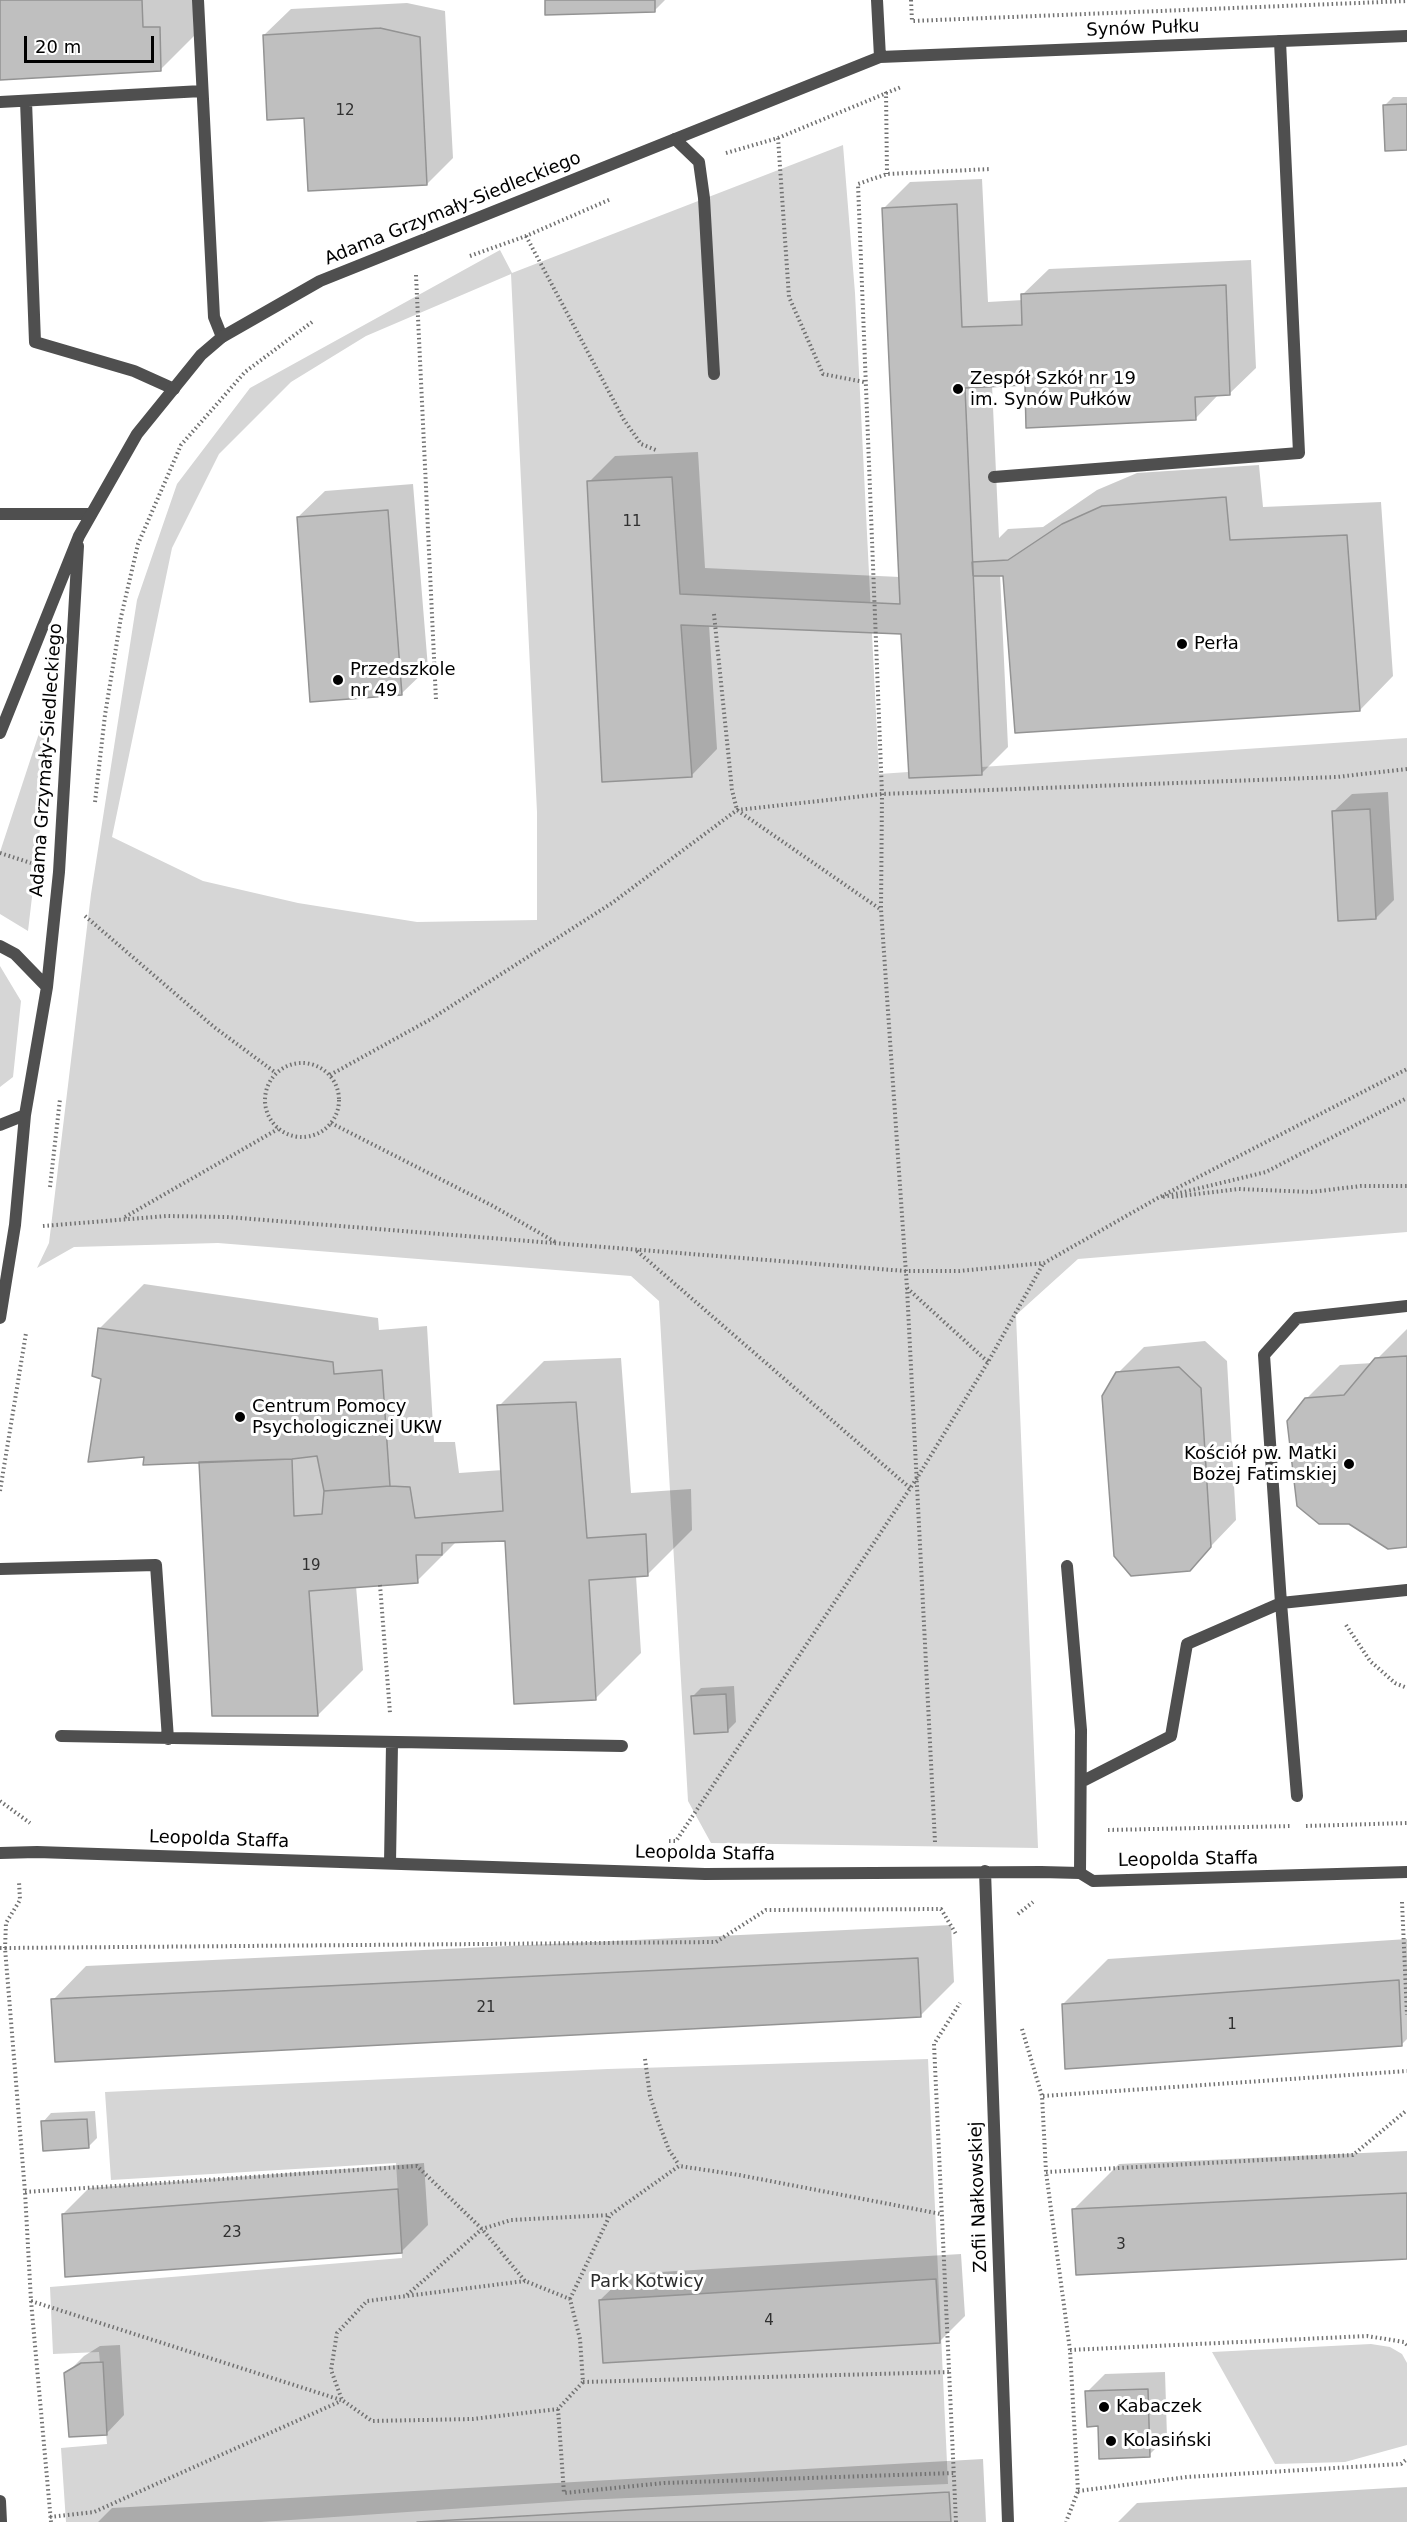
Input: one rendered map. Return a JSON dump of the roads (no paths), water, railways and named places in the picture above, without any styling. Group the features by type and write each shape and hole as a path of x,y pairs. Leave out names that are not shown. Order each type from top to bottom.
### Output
{"street":[{"path":"198,0 214,317 222,337"},
{"path":"877,0 880,57"},
{"name":"Synów Pułku","path":"880,57 1407,36"},
{"path":"994,477 1299,453 1280,41"},
{"name":"Adama Grzymały-Siedleckiego","path":"0,733 79,536 91,514 137,434 201,355 222,337 320,281 880,57"},
{"path":"0,102 202,91"},
{"path":"26,101 35,342 134,371 174,389"},
{"path":"675,139 699,162 704,198 714,374"},
{"path":"0,514 91,514"},
{"name":"Adama Grzymały-Siedleckiego","path":"0,1318 15,1225 25,1114 47,987 59,872 79,536"},
{"path":"0,946 15,954 47,987"},
{"path":"0,1125 25,1114"},
{"path":"1298,1796 1281,1603 1264,1355 1297,1318 1407,1306"},
{"path":"0,1569 156,1565 168,1739"},
{"path":"1067,1566 1082,1730 1080,1874"},
{"path":"1081,1782 1171,1736 1187,1644 1281,1603 1407,1590"},
{"path":"62,1737 622,1746"},
{"path":"390,1863 392,1744"},
{"name":"Leopolda Staffa","path":"0,1853 36,1852 705,1874 985,1871 1080,1874 1093,1881 1407,1872"},
{"name":"Zofii Nałkowskiej","path":"985,1871 1008,2522"},
{"path":"0,2501 1,2522"}],"place":[{"name":"Zespół Szkół nr 19 im. Synów Pułków","path":"958,389"},
{"name":"Perła","path":"1182,644"},
{"name":"Przedszkole nr 49","path":"338,680"},
{"name":"Centrum Pomocy Psychologicznej UKW","path":"240,1417"},
{"name":"Kościół pw. Matki Bożej Fatimskiej","path":"1349,1464"},
{"name":"Kabaczek","path":"1104,2407"},
{"name":"Kolasiński","path":"1111,2441"}],"park label":[{"name":"Park Kotwicy","path":"647,2282"}]}
